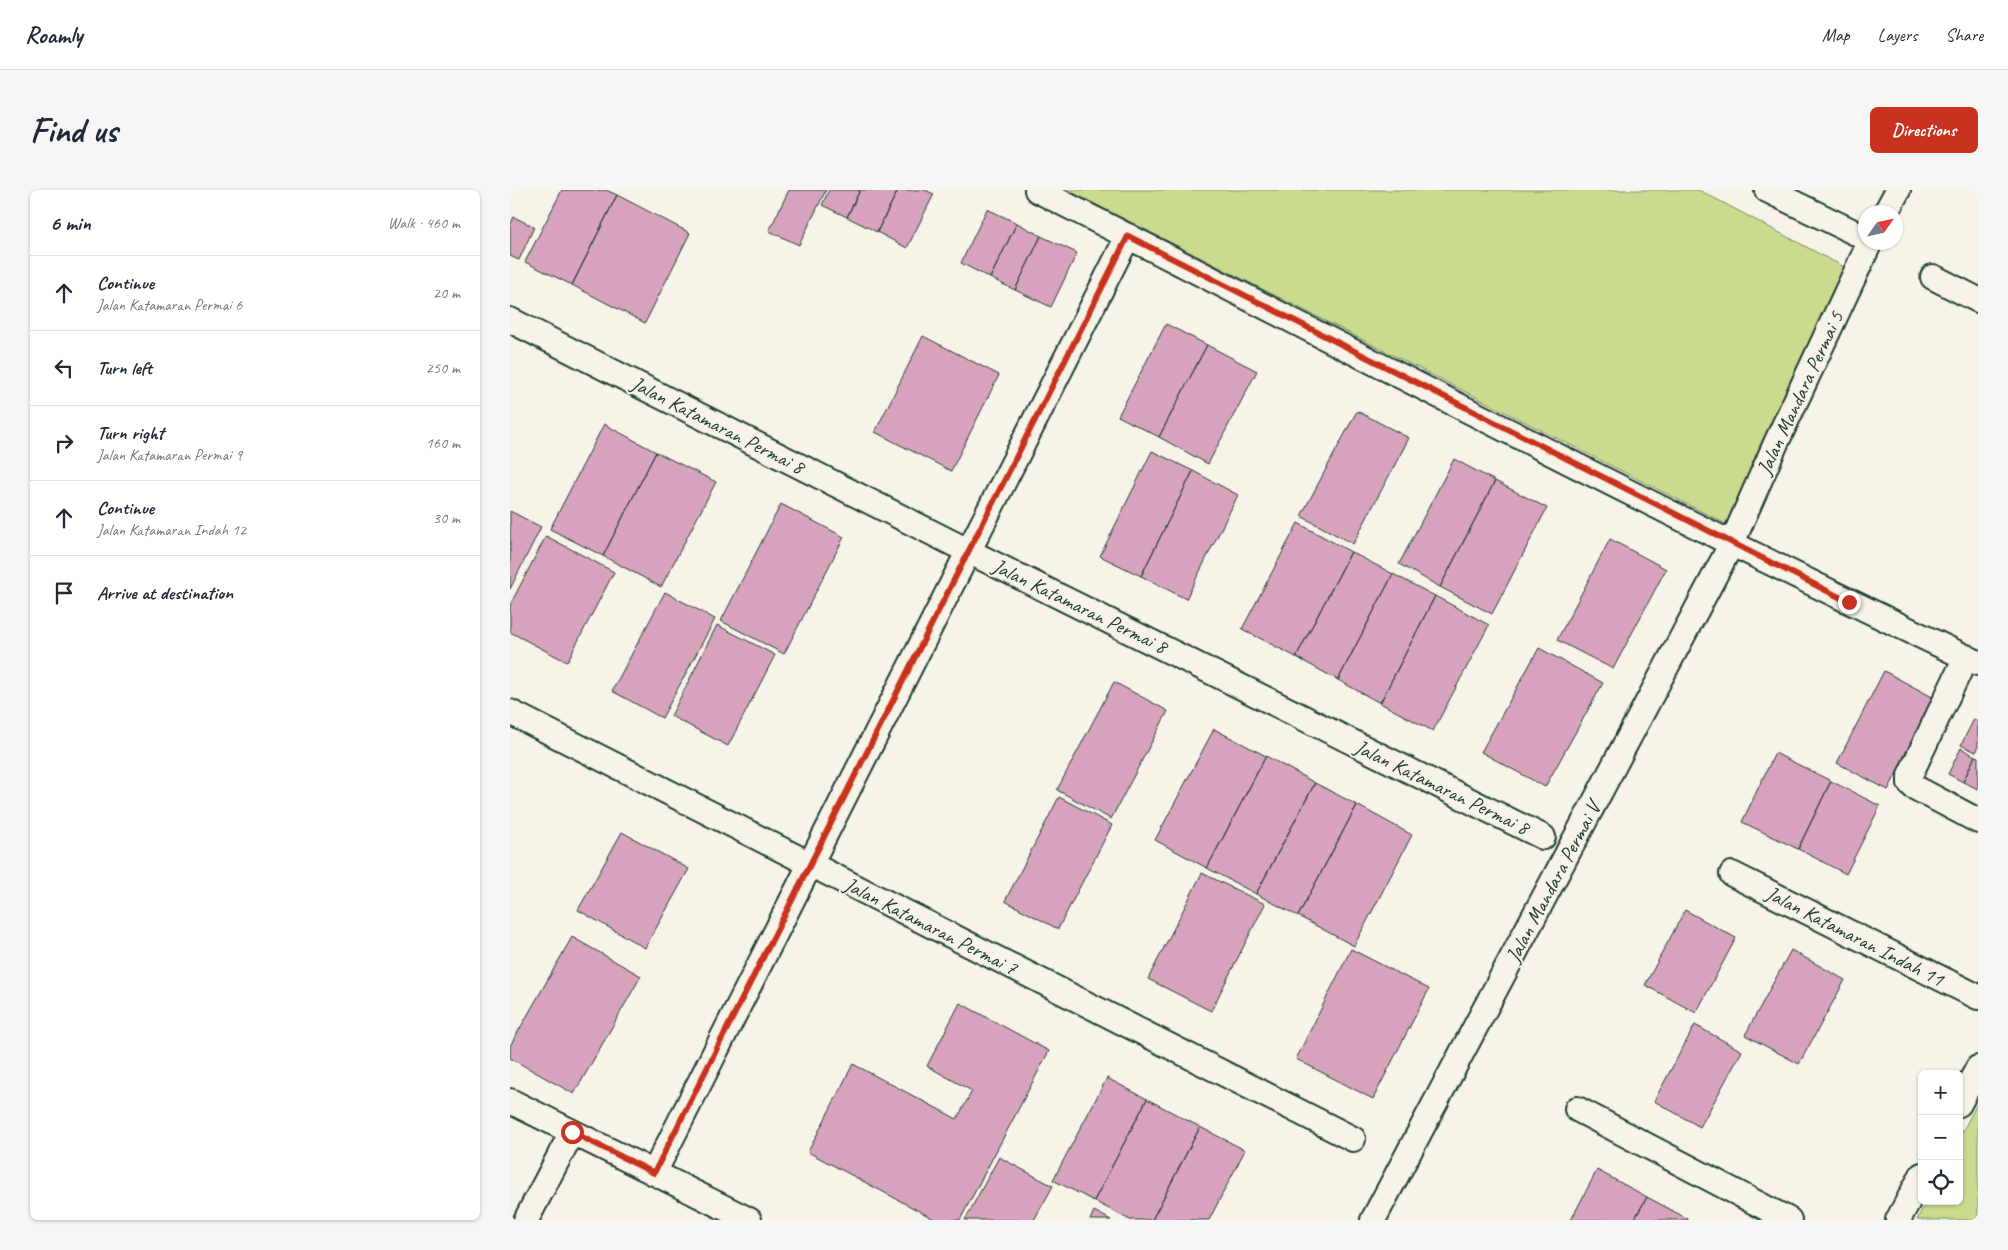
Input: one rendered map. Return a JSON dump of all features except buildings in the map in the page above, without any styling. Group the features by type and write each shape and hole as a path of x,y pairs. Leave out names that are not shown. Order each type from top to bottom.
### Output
{"street":[{"path":"1037,190 1849,602 1972,660 1910,775 1910,783 1914,788 1978,821"},
{"path":"1767,190 1858,234"},
{"path":"1890,205 1898,190"},
{"path":"654,1173 809,865 970,552 1128,236"},
{"name":"Jalan Mandara Permai 5","path":"1732,543 1776,443 1866,250"},
{"path":"1933,277 1978,300"},
{"name":"Jalan Katamaran Permai 8","path":"510,320 970,552 1544,837"},
{"name":"Jalan Mandara Permai V","path":"1373,1220 1732,543"},
{"name":"Jalan Katamaran Permai 7","path":"510,712 1353,1139"},
{"name":"Jalan Katamaran Indah 11","path":"1732,874 1978,997"},
{"path":"1963,1096 1978,1068"},
{"path":"510,1101 749,1220"},
{"path":"1577,1109 1789,1220"},
{"path":"526,1220 572,1132"},
{"path":"1898,1220 1918,1182"}],"green space":[{"path":"1067,190 1699,190 1863,277 1736,529"},
{"path":"1978,1102 1978,1220 1917,1220 1924,1205 1963,1205 1963,1130"}],"route":[{"path":"572,1132 654,1173 809,865 970,552 1128,236 1688,522 1849,602"}]}
